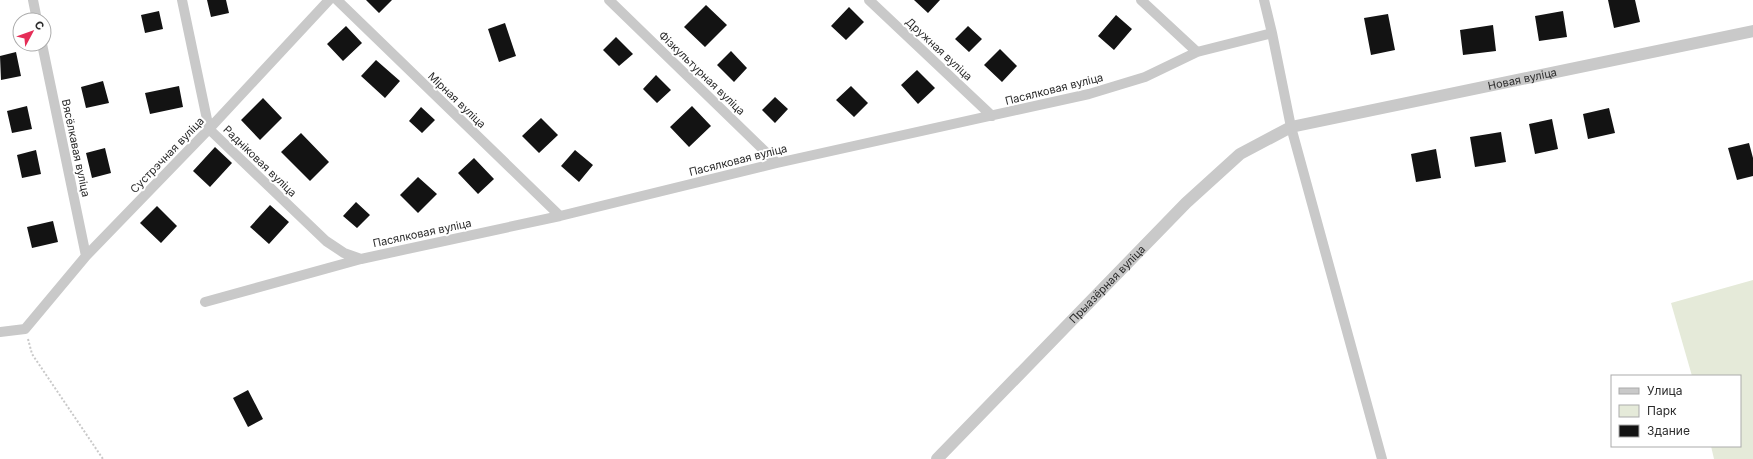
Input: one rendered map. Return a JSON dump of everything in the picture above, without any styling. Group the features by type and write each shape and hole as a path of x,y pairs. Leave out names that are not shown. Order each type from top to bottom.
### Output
{"street":[{"path":"33,0 35,12"},
{"name":"Радніковая вуліца","path":"182,0 209,129 326,241 344,253 361,259"},
{"name":"Сустрэчная вуліца","path":"25,328 86,256 209,129 329,0"},
{"name":"Мірная вуліца","path":"337,0 560,216"},
{"name":"Фізкультурная вуліца","path":"609,0 777,163"},
{"name":"Дружная вуліца","path":"869,0 992,116"},
{"path":"1141,0 1197,52"},
{"path":"1264,0 1291,127 1382,459"},
{"name":"Новая вуліца","path":"1291,127 1753,31"},
{"name":"Пасялковая вуліца","path":"205,302 361,259 560,216 777,163 1089,94 1145,77 1197,52 1272,33"},
{"name":"Вясёлкавая вуліца","path":"44,52 86,256"},
{"name":"Прыазёрная вуліца","path":"937,459 1186,203 1240,154 1291,127"},
{"path":"0,332 25,328"}],"path":[{"path":"25,328 32,354 103,459"}],"green space":[{"path":"1753,280 1753,459 1714,459 1711,447 1741,447 1741,375 1692,375 1671,303"}],"building":[{"path":"207,0 226,0 229,13 211,17"},
{"path":"366,0 392,0 379,13"},
{"path":"914,0 940,0 928,13"},
{"path":"1608,0 1635,0 1640,22 1614,28"},
{"path":"706,5 727,25 705,47 684,27"},
{"path":"849,7 864,22 846,40 831,26"},
{"path":"159,11 163,29 145,33 141,15"},
{"path":"1563,11 1567,37 1539,41 1535,16"},
{"path":"1388,14 1395,50 1371,55 1364,18"},
{"path":"1116,15 1132,29 1114,50 1098,36"},
{"path":"505,23 516,56 499,62 488,29"},
{"path":"1493,25 1496,51 1463,55 1460,30"},
{"path":"346,26 362,43 343,61 327,44"},
{"path":"968,26 982,39 969,52 955,39"},
{"path":"616,37 633,54 619,66 603,50"},
{"path":"1000,49 1017,66 1002,82 984,65"},
{"path":"731,51 747,68 734,82 717,65"},
{"path":"16,52 21,76 1,80 0,56"},
{"path":"376,60 400,81 385,98 361,76"},
{"path":"917,70 935,88 918,104 901,85"},
{"path":"656,75 671,90 657,103 643,89"},
{"path":"103,81 109,103 86,108 81,87"},
{"path":"179,86 183,107 150,114 145,93"},
{"path":"851,86 868,103 854,117 836,100"},
{"path":"775,97 788,109 775,123 762,110"},
{"path":"263,98 282,118 260,140 241,120"},
{"path":"27,106 32,129 12,133 7,111"},
{"path":"692,106 711,126 689,147 670,127"},
{"path":"421,107 435,120 422,133 409,121"},
{"path":"1609,108 1615,133 1588,139 1583,114"},
{"path":"541,118 558,135 539,153 522,136"},
{"path":"1552,119 1558,149 1535,154 1529,124"},
{"path":"1501,132 1506,162 1475,167 1470,137"},
{"path":"301,133 329,162 310,181 281,152"},
{"path":"1749,143 1753,158 1753,176 1737,180 1728,148"},
{"path":"215,147 232,163 210,187 193,171"},
{"path":"105,148 111,173 92,178 86,153"},
{"path":"1436,149 1441,178 1416,182 1411,154"},
{"path":"36,150 41,174 22,178 17,155"},
{"path":"575,150 593,165 579,182 561,166"},
{"path":"474,158 494,179 478,194 458,173"},
{"path":"418,177 437,194 418,213 400,195"},
{"path":"356,202 370,215 357,228 343,216"},
{"path":"270,205 289,222 269,244 250,227"},
{"path":"157,206 177,226 161,243 140,223"},
{"path":"53,221 58,242 32,248 27,227"},
{"path":"248,390 263,419 248,427 233,398"}]}
